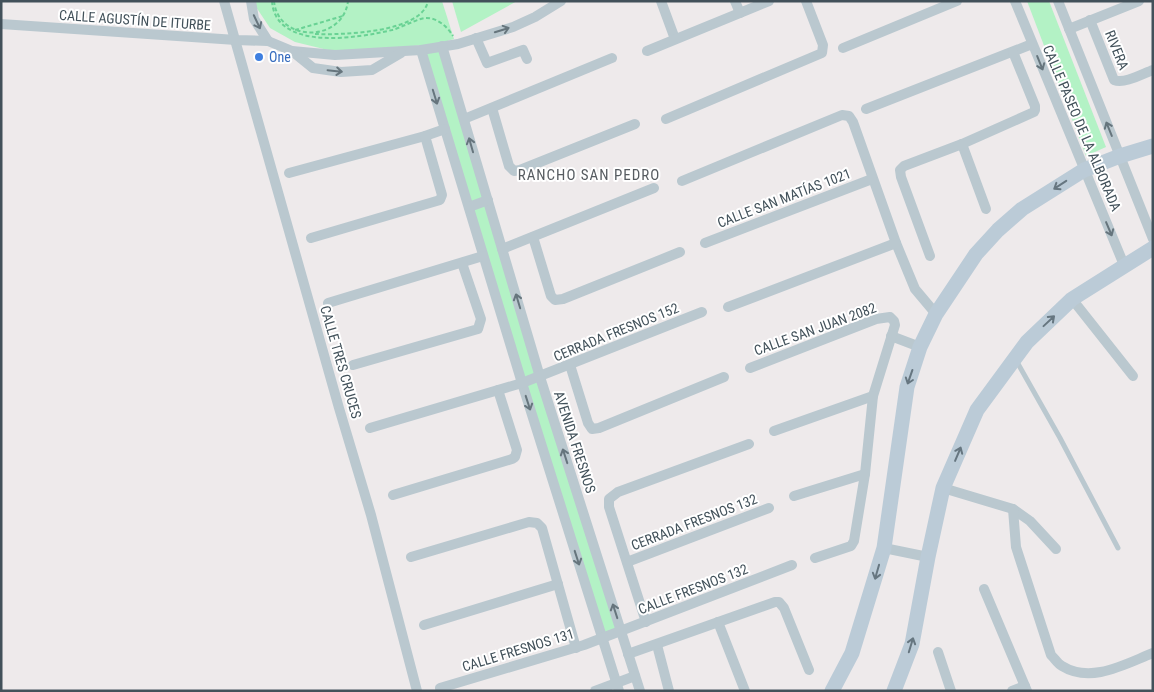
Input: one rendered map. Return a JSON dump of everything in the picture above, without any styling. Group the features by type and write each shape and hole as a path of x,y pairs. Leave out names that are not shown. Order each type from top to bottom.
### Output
{"main road":[{"path":"832,691 852,653 884,548 907,387 920,347 936,314 976,254 998,230 1022,209 1084,170 1153,146"},
{"path":"894,691 912,644 943,488 977,410 1014,357 1072,299 1153,248"}],"street":[{"name":"CALLE TRES CRUCES","path":"224,1 371,515 417,691"},
{"path":"251,1 254,19 268,41 292,51 313,68 341,72 372,70 404,52"},
{"path":"292,51 335,55 404,52 458,44 514,27 561,1"},
{"path":"661,1 675,39"},
{"path":"735,1 740,13"},
{"path":"647,51 769,1"},
{"path":"666,119 822,53 823,46 806,1"},
{"path":"843,48 957,1"},
{"name":"CALLE PASEO DE LA ALBORADA","path":"1015,1 1124,265"},
{"name":"CALLE PASEO DE LA ALBORADA","path":"1058,1 1153,239"},
{"name":"RIVERA","path":"1069,28 1139,1"},
{"name":"RIVERA","path":"1090,20 1114,80 1122,81 1153,70"},
{"name":"CALLE AGUSTÍN DE ITURBE","path":"1,24 268,41"},
{"path":"476,38 487,63 523,50"},
{"path":"866,109 1032,44"},
{"name":"AVENIDA FRESNOS","path":"442,46 540,377 640,691"},
{"path":"421,50 522,384 618,687"},
{"path":"930,256 900,170 904,166 962,144 1031,114 1035,110 1013,52"},
{"path":"464,119 612,58"},
{"path":"492,108 509,166 514,171 635,124"},
{"path":"682,181 846,114 852,118 872,179 915,289 936,314"},
{"path":"288,173 445,129"},
{"path":"311,238 440,200 442,195 425,136"},
{"path":"962,144 986,208"},
{"name":"CALLE SAN MATÍAS 1021","path":"705,244 872,179"},
{"path":"502,249 654,188"},
{"path":"468,207 488,200"},
{"path":"533,237 551,296 555,300 563,299 680,252"},
{"path":"728,307 896,244"},
{"path":"328,303 483,256"},
{"path":"353,365 478,328 481,319 462,263"},
{"path":"1072,299 1133,376"},
{"name":"CERRADA FRESNOS 152","path":"370,428 522,384 702,312"},
{"name":"CALLE SAN JUAN 2082","path":"750,368 876,319 890,317 894,321 895,325 891,336"},
{"path":"815,558 848,548 852,544 865,474 872,396 891,336 920,347"},
{"path":"570,366 589,427 592,429 599,428 724,377"},
{"path":"393,495 512,459 515,456 517,450 498,390"},
{"path":"774,431 872,396"},
{"name":"CERRADA FRESNOS 132","path":"646,622 609,507 609,499 613,494 749,444"},
{"path":"794,496 865,474"},
{"path":"943,488 1013,509 1030,522 1056,549"},
{"name":"CERRADA FRESNOS 132","path":"627,562 770,508"},
{"path":"1013,509 1016,547 1051,655 1062,666 1081,673 1104,672 1153,652"},
{"path":"411,557 529,522 537,522 542,528 576,648"},
{"path":"884,548 928,557"},
{"name":"CALLE FRESNOS 132","path":"603,638 792,566"},
{"path":"424,625 558,584"},
{"path":"984,589 1026,688 1012,691"},
{"path":"628,654 778,602 784,608 809,670"},
{"path":"718,622 745,691"},
{"name":"CALLE FRESNOS 131","path":"440,688 576,648 603,638"},
{"path":"657,645 669,691"},
{"path":"938,652 951,691"},
{"path":"595,691 618,687 635,676"}],"lane":[{"path":"1014,357 1060,438 1118,548"}],"path":[{"path":"273,1 280,19 290,28 302,33 315,34 368,32 393,26 417,17 428,6 428,1"},
{"path":"273,1 272,8 279,21 288,29 301,35 331,38 368,35 426,18 439,21 452,33 458,44"},
{"path":"315,34 330,29 343,16 348,1"},
{"path":"295,30 343,16"}],"green space":[{"path":"256,1 442,1 454,39 438,44 336,52 295,42 270,28 256,7"},
{"path":"452,1 517,1 461,32"},
{"path":"1027,1 1049,1 1106,147 1086,156"},
{"path":"442,46 621,632 603,638 421,50"}],"place":[{"name":"One","path":"259,57"}],"district":[{"name":"RANCHO SAN PEDRO","path":"589,175"}]}
